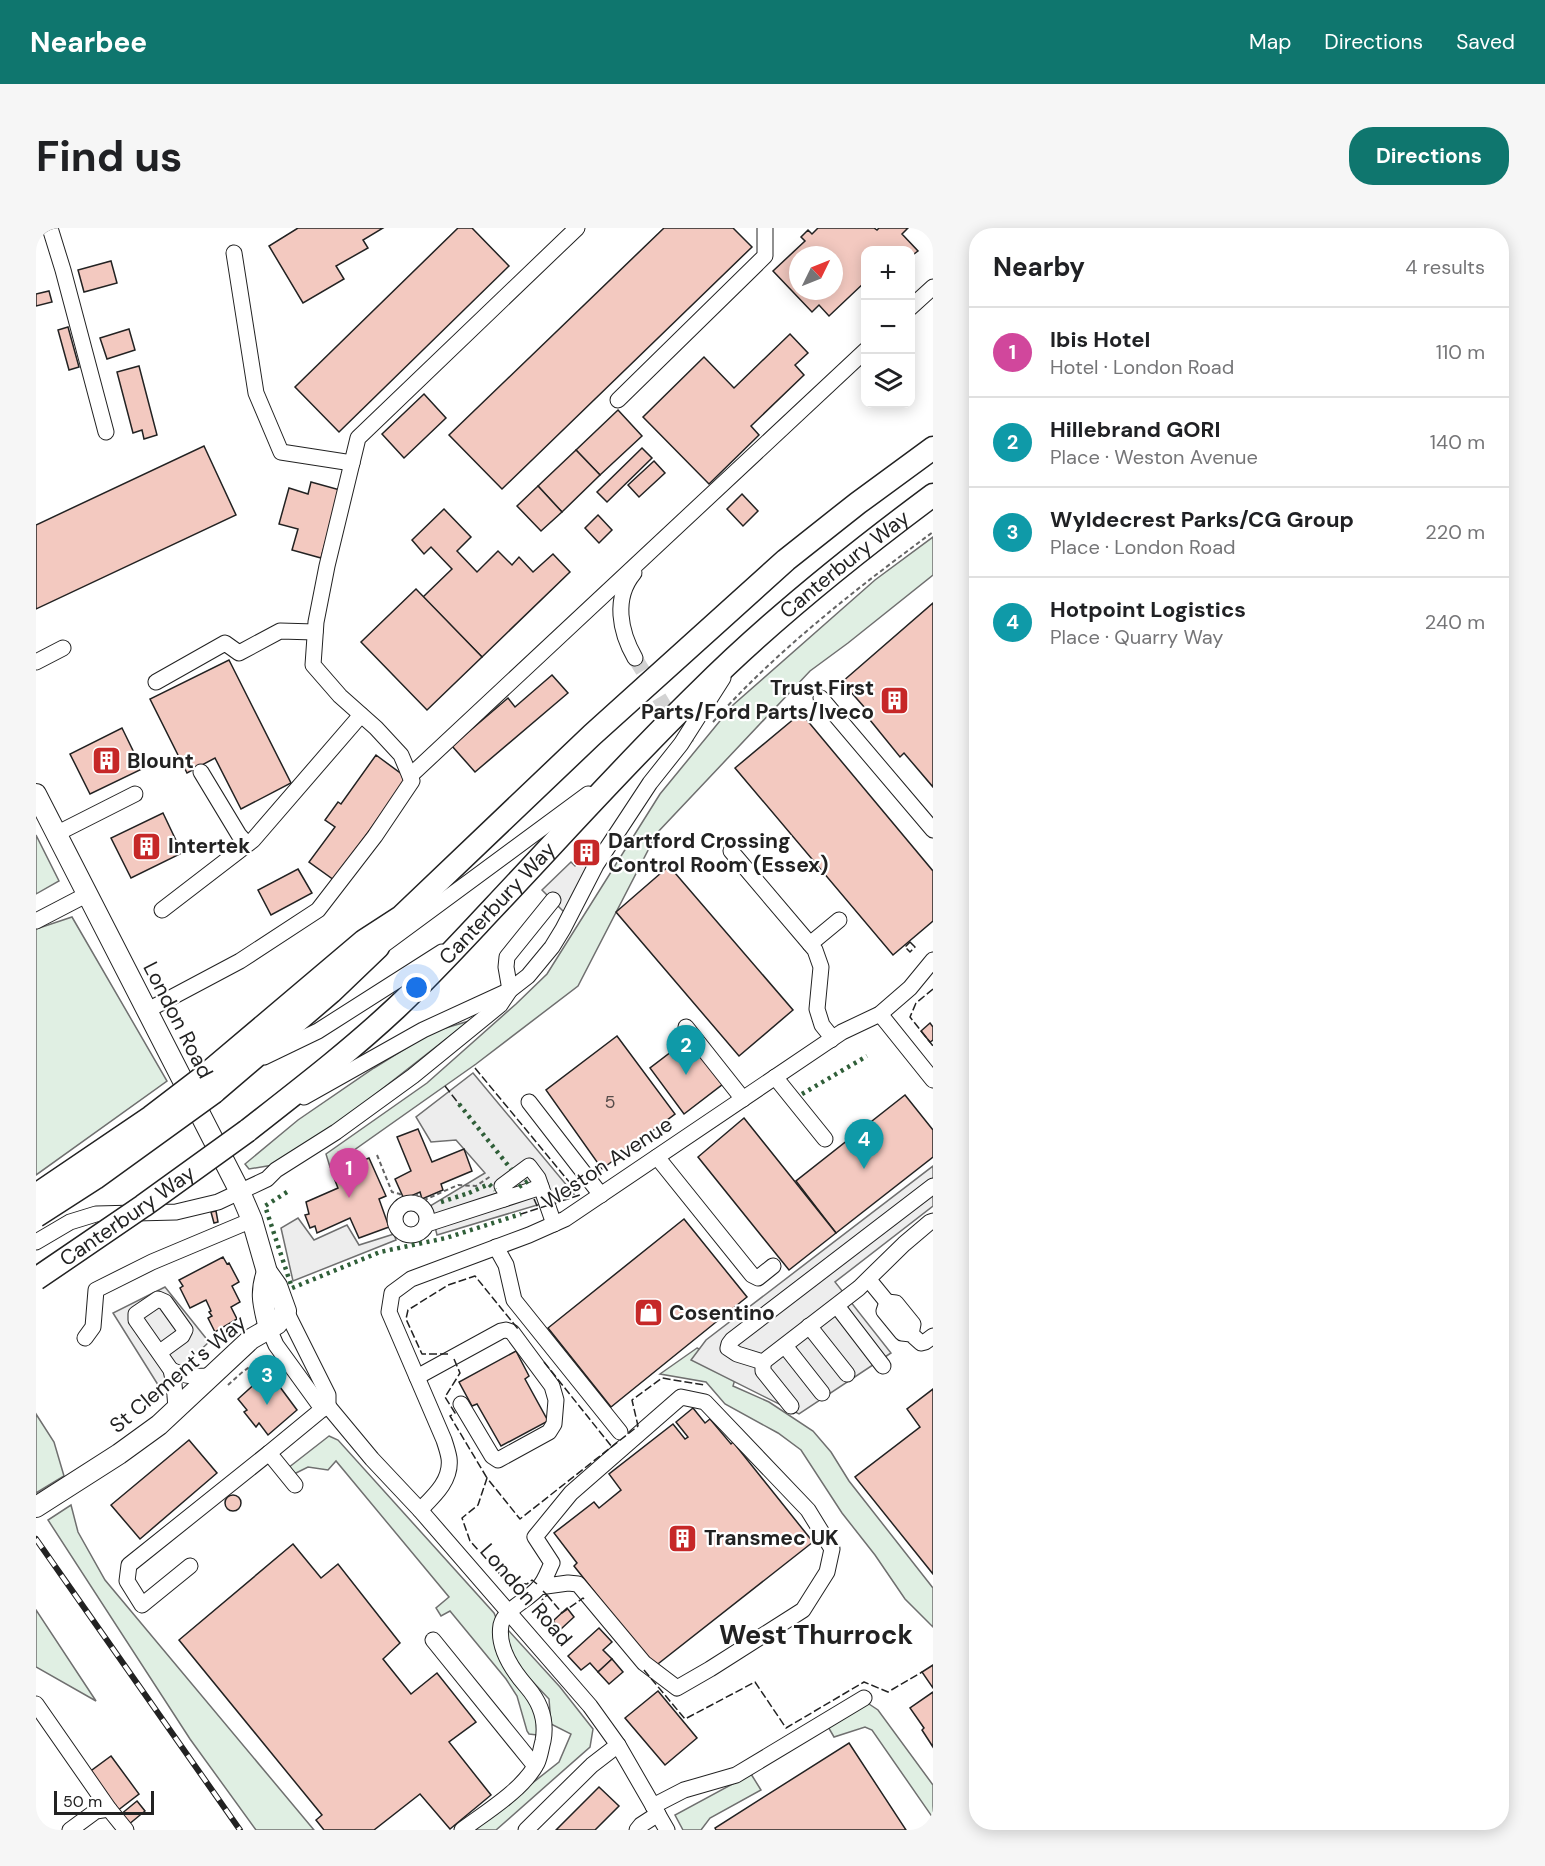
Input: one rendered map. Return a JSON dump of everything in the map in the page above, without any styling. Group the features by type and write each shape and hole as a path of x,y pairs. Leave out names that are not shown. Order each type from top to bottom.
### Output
{"highway":[{"name":"Canterbury Way","path":"36,1216 152,1138 364,942 400,917 600,728 786,560 933,448"},
{"name":"Canterbury Way","path":"36,1280 247,1131 342,1056 397,1007 467,936 699,691 813,589 933,495"},
{"name":"Canterbury Way","path":"36,1195 141,1123 245,1066 374,952 400,917"}],"main road":[{"name":"London Road","path":"36,794 240,1192 252,1220 267,1272 277,1286 286,1311"},
{"name":"London Road","path":"267,1272 262,1288 263,1305 269,1329"},
{"name":"St Clement's Way","path":"36,1507 119,1454 159,1425 252,1339 277,1324 286,1311"}],"street":[{"path":"50,228 106,432"},
{"path":"146,1011 240,962 318,910 375,836 412,781 400,754 376,728 340,696 313,665 315,632 327,566 358,438 577,228"},
{"path":"618,400 765,256 765,228"},
{"path":"234,253 256,393 281,452 352,463"},
{"path":"915,303 933,286"},
{"path":"410,776 862,354"},
{"path":"635,658 623,633 620,615 622,598 627,580 654,547"},
{"path":"156,682 225,643 239,653 280,631 315,632"},
{"path":"36,662 63,648"},
{"path":"247,1131 395,1045 447,1018 510,990 528,976 552,947 596,865 650,783 681,744 740,653"},
{"path":"821,698 933,830"},
{"path":"162,910 253,840 361,715"},
{"path":"374,952 622,770"},
{"path":"201,772 239,835 247,844"},
{"path":"56,834 135,794"},
{"path":"731,851 815,950 820,967 813,1011 831,1040"},
{"path":"36,921 86,895"},
{"path":"36,1242 70,1222 96,1214 176,1212 209,1204 267,1179 276,1170 310,1150 413,1076 482,1021 504,1000 510,990 506,967 507,957 554,900"},
{"path":"810,944 839,920"},
{"path":"245,1066 318,1031 467,936"},
{"name":"Weston Avenue","path":"420,1510 446,1480 450,1460 444,1440 389,1312 393,1293 411,1279 565,1219 842,1032 880,1014 910,988 933,960"},
{"path":"880,1014 933,1080"},
{"path":"686,1027 743,1099"},
{"path":"775,1077 825,1140"},
{"path":"529,1102 601,1195"},
{"path":"657,1157 752,1275 758,1278 773,1266"},
{"path":"504,1200 506,1192 502,1186 529,1166 535,1173 554,1224"},
{"path":"763,1362 731,1352 728,1348 729,1344 933,1186"},
{"path":"427,1224 541,1187"},
{"path":"404,1203 420,1205 427,1213 425,1229 416,1235 406,1234 398,1228 396,1212 404,1203"},
{"path":"86,1338 93,1326 96,1290 152,1262 252,1220"},
{"path":"886,1221 904,1244"},
{"path":"763,1362 869,1280 904,1244 933,1221"},
{"path":"496,1247 506,1264 514,1300 620,1432"},
{"path":"869,1280 887,1302 884,1311 902,1333 911,1334 921,1343 933,1336"},
{"path":"837,1306 883,1366"},
{"name":"London Road","path":"286,1311 328,1395 328,1406"},
{"path":"810,1326 847,1374"},
{"name":"London Road","path":"269,1329 276,1345 318,1402 328,1406 590,1706 618,1746 667,1830"},
{"path":"417,1377 501,1331 507,1330 512,1332 552,1386 556,1400 554,1424 549,1432 498,1460 492,1456 461,1404"},
{"path":"785,1346 822,1392"},
{"path":"160,1352 171,1370 176,1407"},
{"path":"763,1362 763,1371 791,1406"},
{"path":"171,1370 185,1376 211,1375"},
{"path":"462,1830 510,1794 527,1777 535,1766 541,1751 544,1733 543,1715 537,1700 515,1673 507,1659 500,1631 502,1622 509,1612 539,1587 552,1563 535,1537 571,1493 681,1397 705,1402 808,1510 832,1549 827,1572 803,1610 677,1688 644,1663 578,1584 539,1587"},
{"path":"190,1566 142,1605 128,1581 129,1565 328,1406"},
{"path":"269,1453 295,1485"},
{"path":"433,1640 535,1766"},
{"path":"637,1830 656,1810 684,1790 736,1774 864,1698"},
{"path":"36,1704 126,1830"},
{"path":"526,1830 592,1765 618,1746"},
{"path":"70,1830 96,1811 109,1809"}],"path":[{"path":"707,729 752,682 811,629 861,586 933,532"},
{"path":"377,1155 392,1192 400,1194 404,1203 418,1194 422,1201 458,1185 476,1186 493,1175"},
{"path":"386,1191 391,1190"}],"green space":[{"path":"933,537 933,575 810,671 657,833 578,986 476,1064 330,1167 326,1154 427,1083 547,974 660,794 733,705 875,580"},
{"path":"36,835 59,881 36,894"},
{"path":"72,917 167,1081 36,1175 36,929"},
{"path":"469,1021 336,1125 273,1165 249,1169 245,1164 298,1120 374,1068 432,1032"},
{"path":"697,1348 738,1369 733,1386 769,1402 813,1431 831,1452 849,1481 933,1588 933,1627 905,1599 875,1555 842,1513 801,1450 778,1433 725,1404 706,1382 660,1374"},
{"path":"36,1414 54,1442 64,1476 36,1493"},
{"path":"329,1436 338,1440 494,1613 539,1720 537,1735 529,1734 527,1731 517,1696 506,1679 450,1611 441,1616 436,1608 449,1597 336,1461 328,1470 308,1467 294,1474 288,1468"},
{"path":"71,1505 78,1532 105,1580 314,1830 256,1830 190,1739 48,1520"},
{"path":"36,1610 96,1701 36,1667"},
{"path":"508,1630 560,1687 593,1729 590,1747 496,1830 473,1830 559,1762 571,1734 551,1724 549,1699 517,1665 507,1639"},
{"path":"866,1702 878,1710 933,1785 933,1818 872,1730 865,1727 834,1737 827,1725"},
{"path":"751,1774 761,1790 710,1818 701,1830 683,1830 675,1815"}],"shaded area":[{"path":"580,860 587,868 566,914 542,890 571,862 575,866"},
{"path":"473,1073 574,1194 437,1235 430,1206 485,1173 456,1140 431,1142 416,1117"},
{"path":"933,1166 933,1206 835,1282 891,1353 799,1414 691,1360 706,1340"},
{"path":"298,1218 314,1240 347,1225 359,1245 394,1234 396,1240 293,1281 281,1228"},
{"path":"165,1287 209,1342 160,1388 113,1313"}],"building":[{"path":"298,228 383,228 363,240 368,248 336,266 344,279 303,303 269,246"},
{"path":"458,228 472,228 509,266 339,432 295,387"},
{"path":"664,228 733,228 752,247 502,489 449,435"},
{"path":"818,228 874,228 877,230 879,228 908,228 902,234 913,246 861,246 861,286 829,316 819,305 812,312 801,300 843,300 843,246 800,246 805,241 801,237 808,230 812,234"},
{"path":"789,256 789,288 773,271"},
{"path":"111,261 117,283 84,292 78,270"},
{"path":"49,291 52,302 36,306 36,294"},
{"path":"68,327 79,367 69,370 58,330"},
{"path":"129,329 135,350 107,359 100,338"},
{"path":"790,334 808,353 795,365 804,375 751,426 759,435 709,484 643,417 704,357 734,388"},
{"path":"139,366 157,435 144,439 142,430 133,433 117,372"},
{"path":"424,394 446,418 404,458 382,434"},
{"path":"618,410 642,436 600,475 576,450"},
{"path":"204,446 236,515 36,609 36,525"},
{"path":"642,448 652,458 607,502 597,492"},
{"path":"576,450 600,475 562,512 538,486"},
{"path":"654,461 665,473 639,497 628,485"},
{"path":"311,482 340,490 321,558 292,550 298,529 279,524 289,488 308,494"},
{"path":"538,486 562,512 541,531 517,506"},
{"path":"742,494 758,511 743,526 727,509"},
{"path":"444,509 471,537 457,551 477,572 498,551 512,565 519,557 533,572 553,554 570,572 482,657 423,597 452,569 431,547 424,554 412,540"},
{"path":"598,515 612,530 599,543 585,528"},
{"path":"416,589 482,657 427,710 361,642"},
{"name":"Trust First Parts/Ford Parts/Iveco","path":"933,603 933,787 904,753 900,757 870,720 873,717 842,682"},
{"path":"229,660 291,783 241,809 215,758 187,773 150,699"},
{"path":"552,675 568,693 475,772 452,746 508,698 515,707"},
{"path":"801,713 933,871 933,921 893,955 735,768"},
{"name":"Blount","path":"122,728 142,769 90,794 70,754"},
{"path":"376,755 407,778 334,880 309,862 335,827 325,820 338,802 341,804"},
{"name":"Intertek","path":"163,813 182,853 131,878 111,838"},
{"name":"Dartford Crossing Control Room (Essex)","path":"587,844 596,853 587,862 578,854"},
{"path":"669,866 793,1010 739,1056 616,912"},
{"path":"298,869 312,893 271,915 258,890"},
{"path":"930,1023 933,1027 933,1040 930,1042 921,1031"},
{"path":"617,1036 675,1114 602,1169 546,1090"},
{"path":"688,1039 723,1084 684,1114 650,1068"},
{"path":"905,1095 933,1130 933,1157 836,1233 796,1181"},
{"path":"744,1118 836,1233 789,1270 698,1157"},
{"path":"418,1129 432,1162 464,1149 472,1171 441,1184 443,1190 422,1199 420,1192 404,1199 395,1179 411,1171 397,1137"},
{"path":"369,1158 386,1196 379,1199 389,1227 359,1238 350,1218 317,1233 315,1226 310,1228 305,1215 309,1214 306,1202 338,1188 332,1173"},
{"path":"216,1211 218,1222 214,1223 211,1212"},
{"name":"Cosentino","path":"684,1219 747,1297 611,1407 548,1328"},
{"path":"223,1257 227,1264 229,1263 239,1282 232,1286 240,1302 231,1307 237,1319 215,1332 208,1318 212,1316 206,1300 190,1308 180,1288 183,1286 179,1280"},
{"path":"516,1351 529,1376 525,1379 548,1421 501,1446 477,1404 472,1406 459,1382"},
{"path":"267,1373 297,1410 268,1435 259,1423 256,1427 244,1412 247,1410 238,1399"},
{"path":"933,1389 933,1574 855,1477 920,1427 907,1409"},
{"name":"Transmec UK","path":"693,1408 705,1423 710,1419 731,1444 733,1442 813,1542 654,1667 574,1566 577,1563 554,1533 594,1502 599,1508 621,1490 609,1474 673,1424 685,1439 688,1437 676,1422"},
{"path":"189,1440 217,1473 140,1539 111,1505"},
{"path":"230,1495 236,1495 241,1503 239,1509 230,1511 225,1506 225,1500"},
{"path":"293,1544 321,1578 338,1564 400,1643 383,1659 411,1694 437,1673 476,1722 449,1742 491,1795 450,1829 420,1794 374,1830 324,1830 316,1820 322,1815 179,1640"},
{"path":"567,1608 574,1617 561,1629 553,1621"},
{"path":"599,1628 612,1642 603,1650 612,1659 598,1672 590,1663 581,1670 568,1656"},
{"path":"612,1659 623,1672 609,1684 598,1672"},
{"path":"933,1665 933,1688 922,1672"},
{"path":"658,1691 697,1738 665,1765 625,1718"},
{"path":"933,1692 933,1747 922,1730 924,1728 910,1708"},
{"path":"849,1743 906,1830 716,1830 715,1828"},
{"path":"111,1756 139,1794 117,1811 88,1773"},
{"path":"599,1787 619,1806 595,1830 556,1830"},
{"path":"137,1801 145,1811 128,1825 120,1815"}],"tunnel":[{"path":"635,658 688,745"}],"railway":[{"path":"36,1539 240,1830"}],"hedge":[{"path":"802,1094 867,1056"},
{"path":"459,1104 511,1169"},
{"path":"519,1187 528,1181"},
{"path":"469,1193 489,1184 495,1190"},
{"path":"287,1192 265,1206 292,1288 380,1252 446,1238 521,1214"},
{"path":"441,1202 466,1194"}],"fence":[{"path":"910,942 915,947 910,952 905,947 910,942"},
{"path":"933,989 916,1003 910,1017 933,1046"},
{"path":"475,1068 580,1195 521,1214"},
{"path":"445,1086 459,1104"},
{"path":"534,1199 538,1208"},
{"path":"448,1354 422,1354 406,1319 408,1310 448,1285 475,1276 518,1329"},
{"path":"454,1359 460,1373 445,1397 455,1413 450,1416 487,1478"},
{"path":"544,1362 612,1447"},
{"path":"537,1584 532,1580 527,1584 507,1582 470,1541 462,1518 478,1505 487,1478 520,1519 638,1426 632,1400 662,1378 704,1385"},
{"path":"543,1591 547,1595 542,1600 541,1619 548,1627"},
{"path":"547,1595 562,1613 584,1599"},
{"path":"644,1670 685,1719 755,1682 786,1728 864,1682 888,1692 922,1672"}],"place":[{"name":"Trust First Parts/Ford Parts/Iveco","path":"895,700"},
{"name":"Blount","path":"106,761"},
{"name":"Intertek","path":"147,846"},
{"name":"Dartford Crossing Control Room (Essex)","path":"587,853"},
{"name":"Hillebrand GORI","path":"686,1075"},
{"name":"Hotpoint Logistics","path":"864,1169"},
{"name":"Ibis Hotel","path":"349,1198"},
{"name":"Cosentino","path":"648,1313"},
{"name":"Wyldecrest Parks/CG Group","path":"267,1405"},
{"name":"Transmec UK","path":"683,1538"}],"district":[{"name":"West Thurrock","path":"816,1635"}]}
